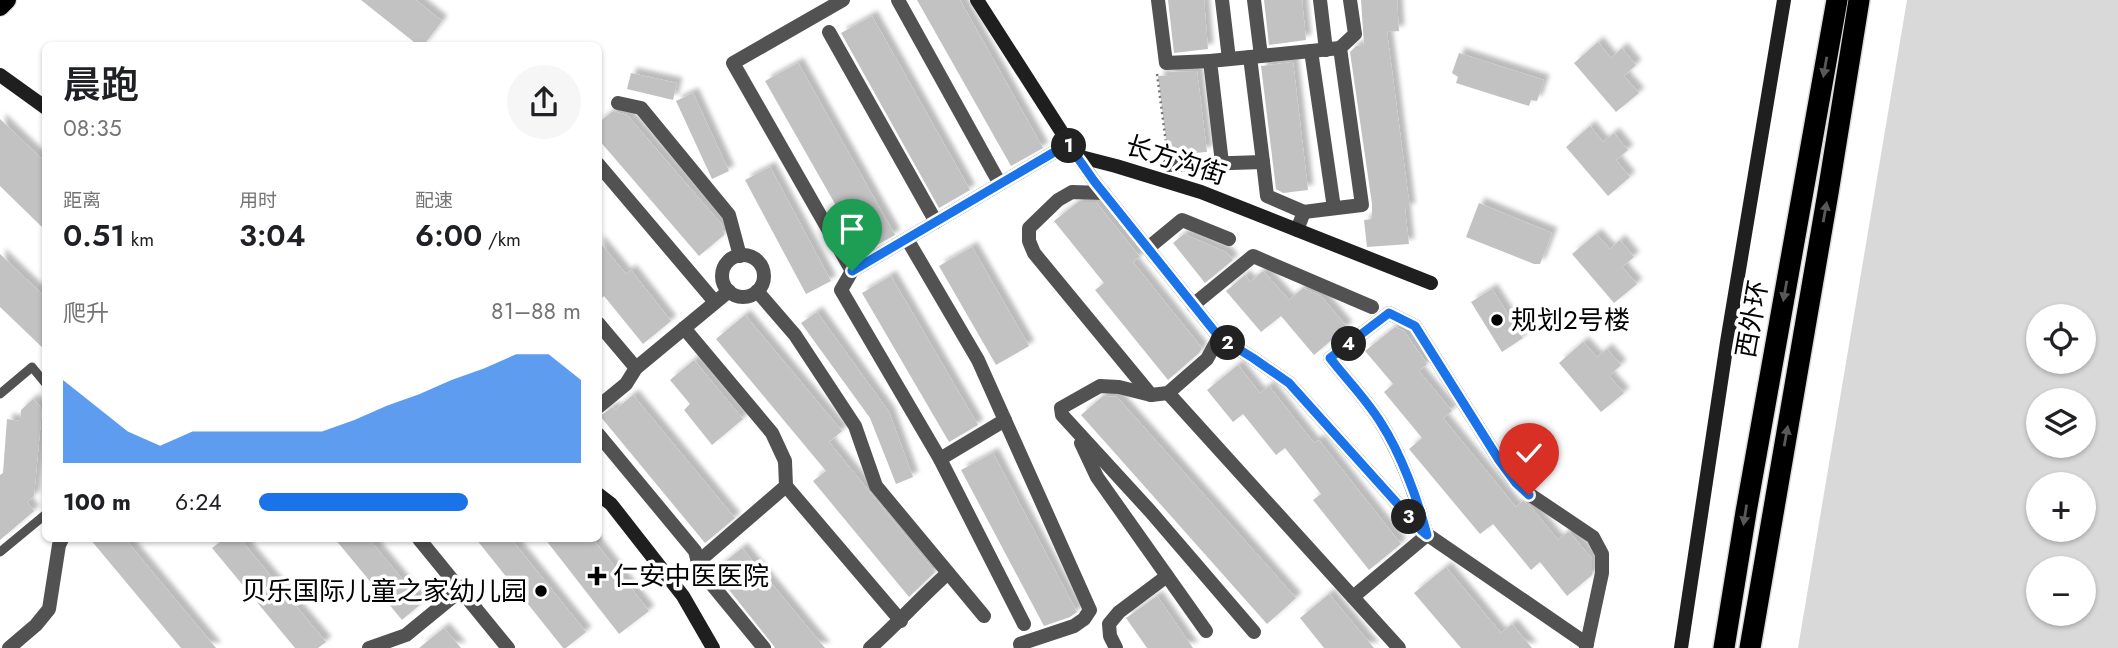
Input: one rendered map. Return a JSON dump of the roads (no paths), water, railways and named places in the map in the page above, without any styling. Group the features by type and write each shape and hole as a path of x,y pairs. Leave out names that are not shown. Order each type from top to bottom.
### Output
{"highway":[{"name":"西外环","path":"1724,648 1837,0"},
{"name":"西外环","path":"1750,648 1859,0"}],"main road":[{"path":"0,8 6,0"}],"street":[{"path":"843,0 733,63 852,271"},
{"path":"898,0 1000,184"},
{"path":"976,0 1072,150 1219,337 1289,383 1422,531 1427,535 1587,646 1602,573 1602,554 1593,537 1529,495 1516,483 1415,326 1389,313 1330,358 1381,423 1421,510 1427,535"},
{"path":"1158,0 1166,64 1326,50 1355,34 1350,0"},
{"path":"1222,0 1230,59"},
{"path":"1254,0 1255,57 1267,196 1304,212 1362,205 1326,50"},
{"path":"1304,212 1334,208 1326,50 1320,0"},
{"path":"1681,648 1727,342 1784,0"},
{"path":"829,32 936,222"},
{"path":"1210,61 1222,163"},
{"path":"0,75 42,105"},
{"path":"618,103 641,108 729,215 740,256"},
{"path":"1024,624 940,459 841,290 852,271 1000,184 1072,150"},
{"name":"长方沟街","path":"1072,150 1201,192 1431,284"},
{"path":"1169,165 1263,162"},
{"path":"602,169 715,302"},
{"path":"1104,193 1072,192 1058,200 1030,228 1029,241 1034,253 1151,395"},
{"path":"1297,230 1304,212"},
{"path":"1147,248 1182,220 1229,239"},
{"path":"907,239 978,360 1090,610 1084,620 1074,626 1020,644 1021,648"},
{"path":"740,256 753,258 762,267 763,282 757,291 741,297 729,291 725,286 723,273 729,261 740,256"},
{"path":"1194,305 1253,256 1372,307"},
{"path":"602,404 626,384 636,368 729,291"},
{"path":"757,291 795,335 855,426 876,486 984,616"},
{"path":"602,328 636,368"},
{"path":"684,328 772,433 785,461 786,486 901,621"},
{"path":"1219,337 1207,359 1168,393 1151,395 1119,387 1100,386 1061,408 1062,415 1150,510 1254,632"},
{"path":"1168,393 1399,648"},
{"path":"940,459 1005,420"},
{"path":"1075,429 1097,477 1206,631"},
{"path":"602,439 695,551 700,570 764,648"},
{"path":"698,562 786,486"},
{"path":"602,497 611,504 683,596 713,648"},
{"path":"1353,597 1427,535"},
{"path":"9,648 36,625 49,609 60,542"},
{"path":"421,542 508,648"},
{"path":"870,648 948,573"},
{"path":"1116,648 1110,636 1109,624 1119,612 1167,576"},
{"path":"369,648 406,635 461,590"}],"lane":[{"path":"0,394 32,367 42,379"},
{"path":"0,552 42,517"}],"place":[{"name":"规划2号楼","path":"1497,320"},
{"name":"仁安中医医院","path":"597,576"},
{"name":"贝乐国际儿童之家幼儿园","path":"541,591"}]}
